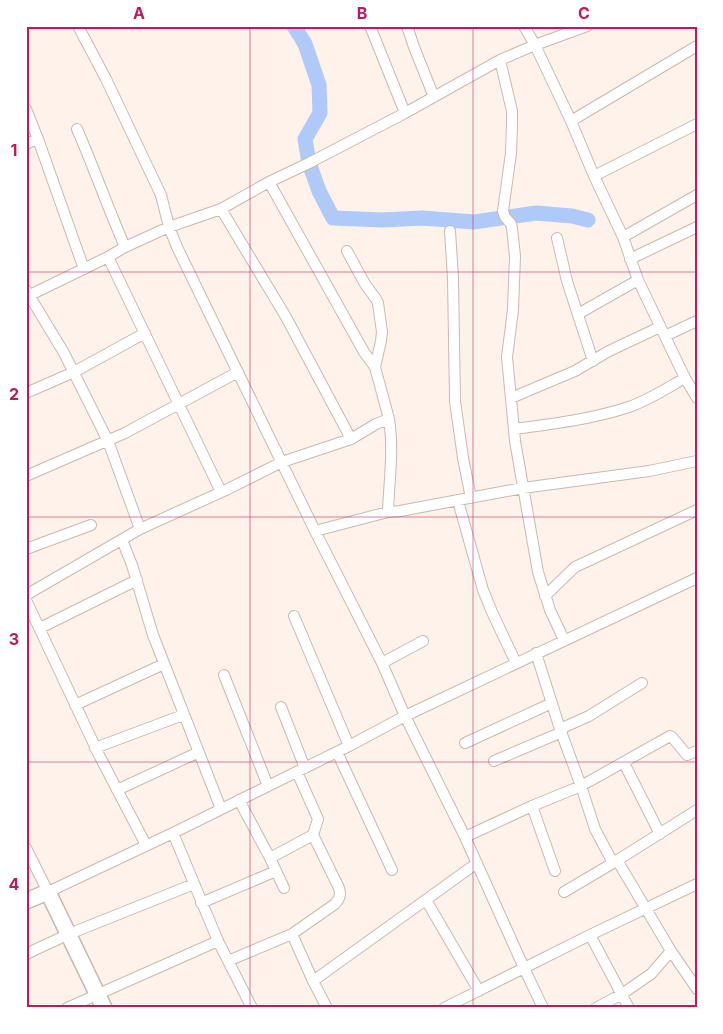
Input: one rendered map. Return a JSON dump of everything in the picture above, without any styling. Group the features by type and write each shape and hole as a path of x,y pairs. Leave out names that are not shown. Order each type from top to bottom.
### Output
{"street":[{"path":"78,26 106,79 161,195 169,227 177,247 315,531 382,663 405,716 465,837 543,1008"},
{"path":"370,26 405,113"},
{"path":"407,26 434,97"},
{"path":"524,26 536,45 571,121 594,176 623,237 638,280 685,378 696,394"},
{"path":"140,529 108,441 64,353 27,294 84,269 125,247 169,227 222,209 269,182 405,113 500,60 585,27"},
{"path":"571,121 697,46"},
{"path":"500,60 512,111 511,153 502,207 505,218 511,224 515,256 513,310 508,357 514,429 538,572 544,596 564,640"},
{"path":"26,109 84,269"},
{"path":"594,176 697,124"},
{"path":"77,129 125,247"},
{"path":"26,144 38,139"},
{"path":"269,182 364,352 375,366 391,432 388,512"},
{"path":"623,237 697,195"},
{"path":"222,209 286,317 351,439"},
{"path":"630,259 697,227"},
{"path":"450,231 453,278 455,401 462,458 471,498"},
{"path":"557,238 567,281 593,361"},
{"path":"347,251 378,304 382,342 375,366"},
{"path":"108,257 221,492"},
{"path":"578,314 638,280"},
{"path":"511,398 575,372 609,351 697,321"},
{"path":"26,393 74,372 145,333"},
{"path":"26,476 125,434 238,372"},
{"path":"514,429 601,415 652,397 685,378"},
{"path":"146,845 95,748 26,600 140,529 282,462 351,439 389,419"},
{"path":"315,531 388,512 523,488 649,471 697,461"},
{"path":"458,501 483,590 516,663"},
{"path":"544,596 575,567 697,510"},
{"path":"26,549 91,526"},
{"path":"122,540 137,580 153,635 221,809"},
{"path":"26,901 173,833 349,746 405,716 697,578"},
{"path":"40,628 137,580"},
{"path":"294,616 349,746"},
{"path":"382,663 423,640"},
{"path":"536,653 594,829 697,989"},
{"path":"75,705 164,664"},
{"path":"224,675 268,786"},
{"path":"494,761 561,731 642,683"},
{"path":"465,743 552,703"},
{"path":"228,961 292,934 335,904 339,899 339,888 313,835 318,819 281,707"},
{"path":"95,748 183,715"},
{"path":"465,837 581,786 670,736 687,755 697,751"},
{"path":"117,790 198,752"},
{"path":"337,752 392,870"},
{"path":"624,763 660,834"},
{"path":"239,800 284,888"},
{"path":"532,806 555,871"},
{"path":"564,892 697,810"},
{"path":"173,833 218,940 252,1008"},
{"path":"270,858 313,835"},
{"path":"26,848 104,1008"},
{"path":"312,981 476,863"},
{"path":"201,902 276,871"},
{"path":"26,954 69,934 194,884"},
{"path":"450,1007 590,935 697,884"},
{"path":"426,900 479,991"},
{"path":"292,934 312,981 327,1008"},
{"path":"590,935 629,1008"},
{"path":"67,1008 218,940"},
{"path":"596,1008 622,994 651,974 671,951"}],"waterway":[{"path":"294,26 305,44 319,85 320,113 305,139 309,163 319,191 333,218 382,220 422,218 474,222 536,213 572,216 588,220"}]}
